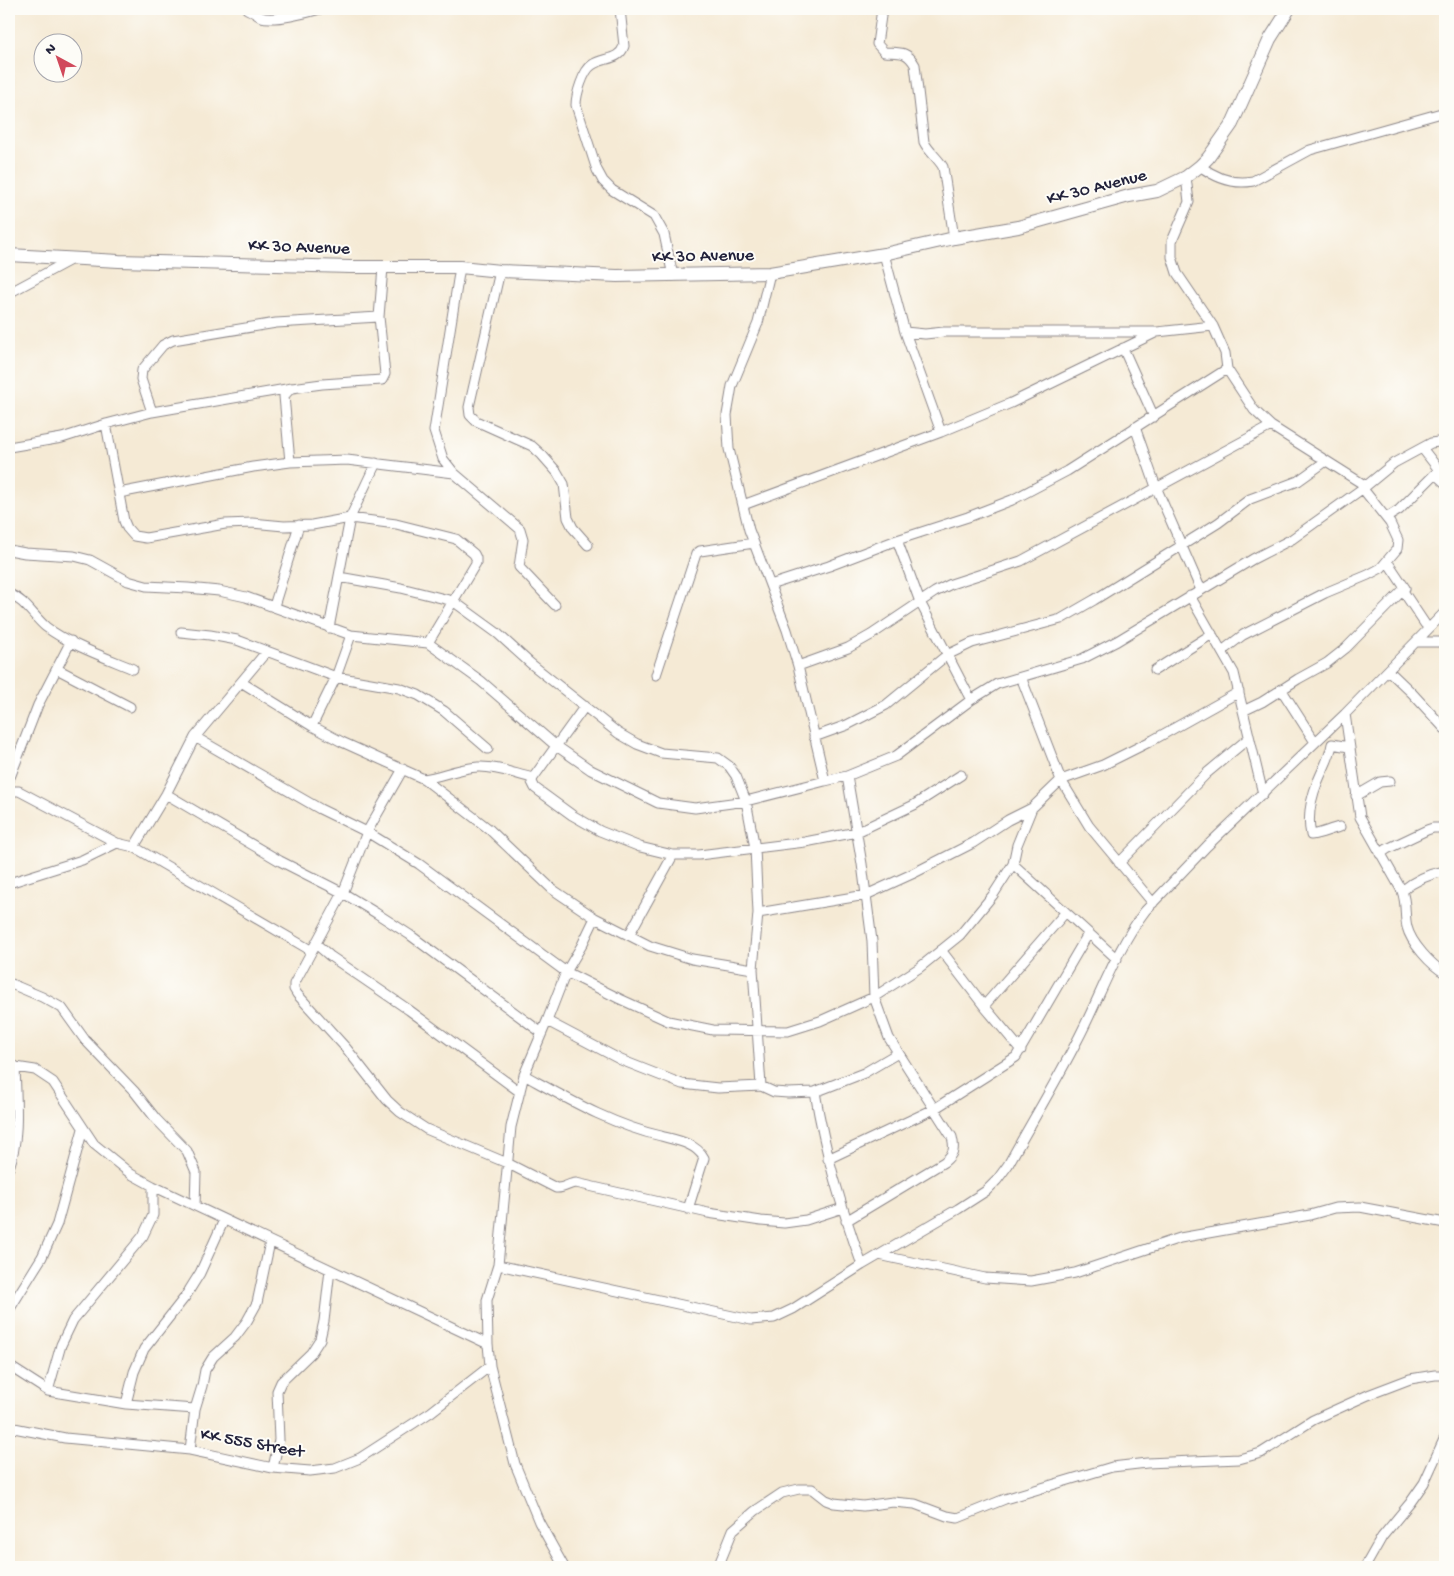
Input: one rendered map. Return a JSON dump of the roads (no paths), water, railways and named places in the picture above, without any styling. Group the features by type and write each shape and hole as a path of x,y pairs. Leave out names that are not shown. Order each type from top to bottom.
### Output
{"main road":[{"name":"KK 30 Avenue","path":"9,255 129,261 460,267 500,271 617,276 673,276 770,273 884,254 954,238 1018,227 1129,196 1157,191 1186,176 1200,166 1222,140 1232,124 1270,38 1289,9"}],"street":[{"path":"247,9 268,18 304,14 320,9"},
{"path":"620,9 624,46 622,51 618,56 593,64 587,70 576,96 576,105 597,170 603,181 612,190 654,216 664,234 673,276"},
{"path":"882,9 878,44 884,52 904,54 911,57 915,65 924,142 928,150 940,161 943,167 954,238"},
{"path":"1200,166 1213,176 1244,183 1253,181 1310,150 1445,112"},
{"path":"1186,176 1189,202 1172,241 1172,257 1177,273 1213,326 1225,353 1227,369 1254,410 1272,426 1365,488 1386,518 1398,540 1397,549 1381,568 1325,593 1243,635 1222,650"},
{"path":"884,254 905,332 941,432"},
{"path":"9,292 76,257"},
{"path":"9,447 62,438 152,412 292,388 382,380 385,374 380,317 383,267"},
{"path":"460,267 434,431 443,460 454,473 520,529 523,539 519,567 555,604"},
{"path":"500,271 469,407 470,415 476,421 532,446 542,455 557,472 564,484 568,518 573,528 588,545"},
{"path":"770,273 758,323 732,386 728,406 729,450 749,530 798,666 825,782"},
{"path":"152,412 141,379 142,370 163,345 173,340 276,323 380,317"},
{"path":"905,332 924,334 953,332 1157,332 1213,326"},
{"path":"743,505 941,432 1011,403 1157,332"},
{"path":"1123,348 1154,417"},
{"path":"770,585 829,566 1012,500 1068,471 1227,369"},
{"path":"290,462 284,396 292,388"},
{"path":"106,424 124,521 134,536 146,538 225,524 252,523 299,526 350,518 396,524 456,539 474,554 476,563 428,643"},
{"path":"798,666 848,648 871,635 934,592 951,584 1021,560 1272,426"},
{"path":"1135,427 1156,487 1201,590"},
{"path":"9,550 74,556 90,560 128,581 146,586 219,591 246,597 351,635 428,643 480,680 556,745 591,770 658,803 695,808 746,801 825,782 846,776 896,756 971,700 997,684 1082,659 1117,641 1253,559 1292,539 1365,488 1394,464 1431,443 1445,441"},
{"path":"1386,518 1398,510 1439,470 1422,448"},
{"path":"119,493 253,467 290,462 347,460 454,473"},
{"path":"814,737 847,725 886,705 947,655 972,642 1060,619 1094,600 1218,522 1250,499 1298,481 1326,461"},
{"path":"329,628 350,518 376,463"},
{"path":"1435,474 1445,483"},
{"path":"274,606 299,526"},
{"path":"897,540 920,602 971,700"},
{"path":"656,675 696,554 700,551 754,543"},
{"path":"1243,711 1262,702 1327,663 1346,648 1406,588 1387,561"},
{"path":"339,577 401,588 453,601 497,633 530,663 618,733 636,744 661,753 718,758 729,766 736,776 746,801 755,848 758,913 753,969 761,1086"},
{"path":"1403,591 1425,624"},
{"path":"9,594 17,597 46,626 71,641 134,669"},
{"path":"1190,596 1234,673 1263,794"},
{"path":"498,1265 750,1320 774,1318 793,1309 862,1265 986,1191 1008,1165 1078,1040 1138,920 1207,846 1345,714 1445,612"},
{"path":"182,632 237,640 336,677 399,688 418,695 444,711 488,749"},
{"path":"1155,670 1212,634"},
{"path":"312,726 336,677 351,635"},
{"path":"9,780 38,705 71,641"},
{"path":"1416,642 1445,642"},
{"path":"134,847 166,794 195,737 267,651"},
{"path":"56,669 130,707"},
{"path":"1388,670 1445,729"},
{"path":"1021,677 1062,780 1089,826 1153,903"},
{"path":"241,682 312,726 378,759 424,779 489,829 552,889 595,918 650,946 692,959 753,969"},
{"path":"1281,690 1316,742"},
{"path":"758,913 866,895 912,874 973,843 1008,820 1032,808 1062,780 1103,765 1153,740 1239,692"},
{"path":"585,706 533,778 532,782 535,788 572,815 600,831 640,847 673,855 699,855 805,842 856,832 914,805 961,775"},
{"path":"1345,714 1360,817 1402,891 1406,902 1406,925 1410,936 1419,949 1445,972"},
{"path":"195,737 320,809 367,832 419,864 566,972 668,1021 713,1030 788,1031 820,1021 874,997 919,968 960,936 993,895 1013,864 1017,845 1032,808"},
{"path":"1118,863 1207,773 1249,738"},
{"path":"1340,827 1310,835 1308,820 1318,780 1326,765 1332,744 1349,747"},
{"path":"424,779 441,777 464,769 479,767 533,778"},
{"path":"403,769 367,832 343,893 294,984 297,994 346,1048 387,1100 400,1112 426,1129 507,1163 556,1188 576,1182 688,1208 761,1221 784,1223 806,1220 843,1208"},
{"path":"846,776 872,941 874,997 882,1022 898,1053 952,1136 955,1146 953,1155 944,1162 846,1221"},
{"path":"1356,796 1380,782 1390,781"},
{"path":"9,793 19,791 117,843 134,847 330,956 409,1010 520,1092"},
{"path":"166,794 280,861 343,893 410,935 542,1033"},
{"path":"1380,854 1406,839 1427,830 1439,828"},
{"path":"9,883 82,860 117,843"},
{"path":"629,935 673,855"},
{"path":"1013,864 1117,959"},
{"path":"1402,891 1430,874 1445,871"},
{"path":"984,1006 1065,913"},
{"path":"564,1567 539,1522 515,1464 490,1366 487,1300 498,1265 511,1127 524,1075 566,972 595,918"},
{"path":"828,1159 934,1109 1016,1057 1088,934"},
{"path":"942,950 984,1006 1021,1050"},
{"path":"9,983 62,1008 85,1040 134,1090 156,1119 187,1151 196,1172 195,1206"},
{"path":"547,1021 621,1060 682,1084 718,1088 761,1086 774,1092 815,1092 864,1073 898,1053"},
{"path":"9,1168 13,1155 16,1115 12,1066 35,1070 53,1082 94,1144 130,1174 488,1344"},
{"path":"524,1075 598,1115 641,1132 677,1140 698,1148 704,1158 688,1208"},
{"path":"815,1092 828,1159 846,1221 862,1265"},
{"path":"9,1310 42,1257 57,1224 83,1129"},
{"path":"48,1391 61,1345 73,1320 143,1236 153,1215 152,1186"},
{"path":"879,1255 986,1278 1031,1281 1075,1273 1180,1238 1310,1215 1335,1208 1360,1207 1445,1223"},
{"path":"126,1404 134,1372 144,1349 185,1297 200,1272 224,1220"},
{"path":"190,1450 195,1409 205,1370 213,1357 235,1337 247,1321 257,1302 270,1242"},
{"path":"273,1468 280,1440 277,1392 281,1382 311,1353 320,1339 330,1270"},
{"path":"9,1366 48,1391 126,1404 195,1409"},
{"name":"KK 555 Street","path":"9,1427 65,1438 190,1450 273,1468 310,1471 335,1468 360,1458 432,1412 490,1366"},
{"path":"718,1567 732,1530 755,1511 782,1493 799,1489 812,1489 826,1500 834,1503 863,1506 893,1502 915,1504 947,1516 958,1518 1005,1500 1112,1467 1146,1463 1239,1459 1261,1453 1313,1420 1368,1396 1410,1379 1445,1375"},
{"path":"1365,1567 1382,1537 1424,1483 1445,1437"}]}
